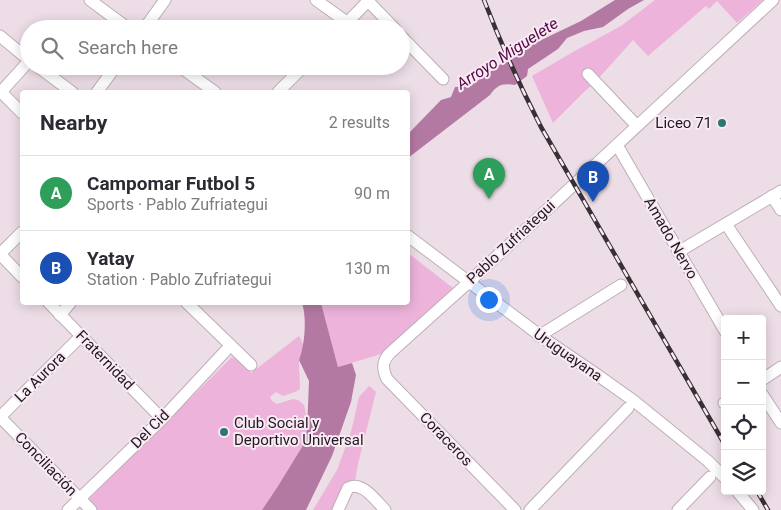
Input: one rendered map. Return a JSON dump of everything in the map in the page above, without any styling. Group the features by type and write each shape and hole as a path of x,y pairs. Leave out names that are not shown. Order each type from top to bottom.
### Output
{"street":[{"path":"90,0 116,20"},
{"path":"151,20 165,0"},
{"path":"316,0 338,20"},
{"name":"Pablo Zufriategui","path":"383,364 390,353 774,0"},
{"path":"350,20 368,1 386,20"},
{"path":"0,36 20,53"},
{"path":"410,45 443,79"},
{"path":"20,70 0,92 20,112"},
{"path":"588,74 637,126"},
{"path":"49,75 69,90"},
{"path":"98,90 109,75"},
{"path":"191,75 212,90"},
{"path":"280,90 295,75"},
{"name":"Amado Nervo","path":"616,145 721,324"},
{"path":"678,252 777,194 781,210"},
{"path":"726,224 781,306"},
{"path":"20,234 0,254 20,275"},
{"name":"Uruguayana","path":"410,238 543,338 634,401 708,461 721,474"},
{"path":"543,338 621,285"},
{"name":"Fraternidad","path":"51,305 162,418"},
{"path":"60,315 69,305"},
{"path":"189,305 251,365"},
{"name":"La Aurora","path":"0,417 80,336"},
{"name":"Del Cid","path":"68,510 162,418 230,346"},
{"name":"Coraceros","path":"383,364 384,373 392,384 515,510"},
{"path":"766,377 781,367"},
{"path":"766,400 781,423"},
{"path":"530,510 628,408"},
{"name":"Conciliación","path":"0,417 91,510"},
{"path":"678,510 710,477"},
{"path":"338,510 348,488 354,485 365,490 385,510"},
{"path":"740,495 753,510"}],"shaded area":[{"path":"615,0 644,0 603,27 584,31 567,38 558,49 528,69 527,76 515,85 507,84 495,89 490,95 410,156 410,132 441,100 451,97 455,87 470,86 535,43 581,21"},
{"path":"655,0 763,0 737,23 717,1 709,9 706,6 648,56 633,40 598,79 553,123 532,76 621,26"},
{"path":"410,255 453,288 381,354 338,367 322,305 410,305"},
{"path":"303,305 322,305 338,367 352,363 356,375 351,402 332,456 306,510 262,510 302,447 307,430 309,381 299,360 305,332"},
{"path":"299,336 303,344 299,359 300,389 283,396 276,392 270,397 277,404 293,399 298,400 304,405 307,430 302,447 262,510 97,510 90,502 90,498 232,357 243,362 251,373"},
{"path":"369,386 376,392 353,492 343,510 313,510 337,470 351,432 359,397"}],"railway":[{"path":"484,0 511,65 541,127 721,438"},
{"path":"759,495 768,510"}],"place":[{"name":"Liceo 71","path":"722,123"},
{"name":"Campomar Futbol 5","path":"489,199"},
{"name":"Yatay","path":"593,202"},
{"name":"Club Social y Deportivo Universal","path":"224,432"}],"water label":[{"name":"Arroyo Miguelete","path":"507,53"}]}
